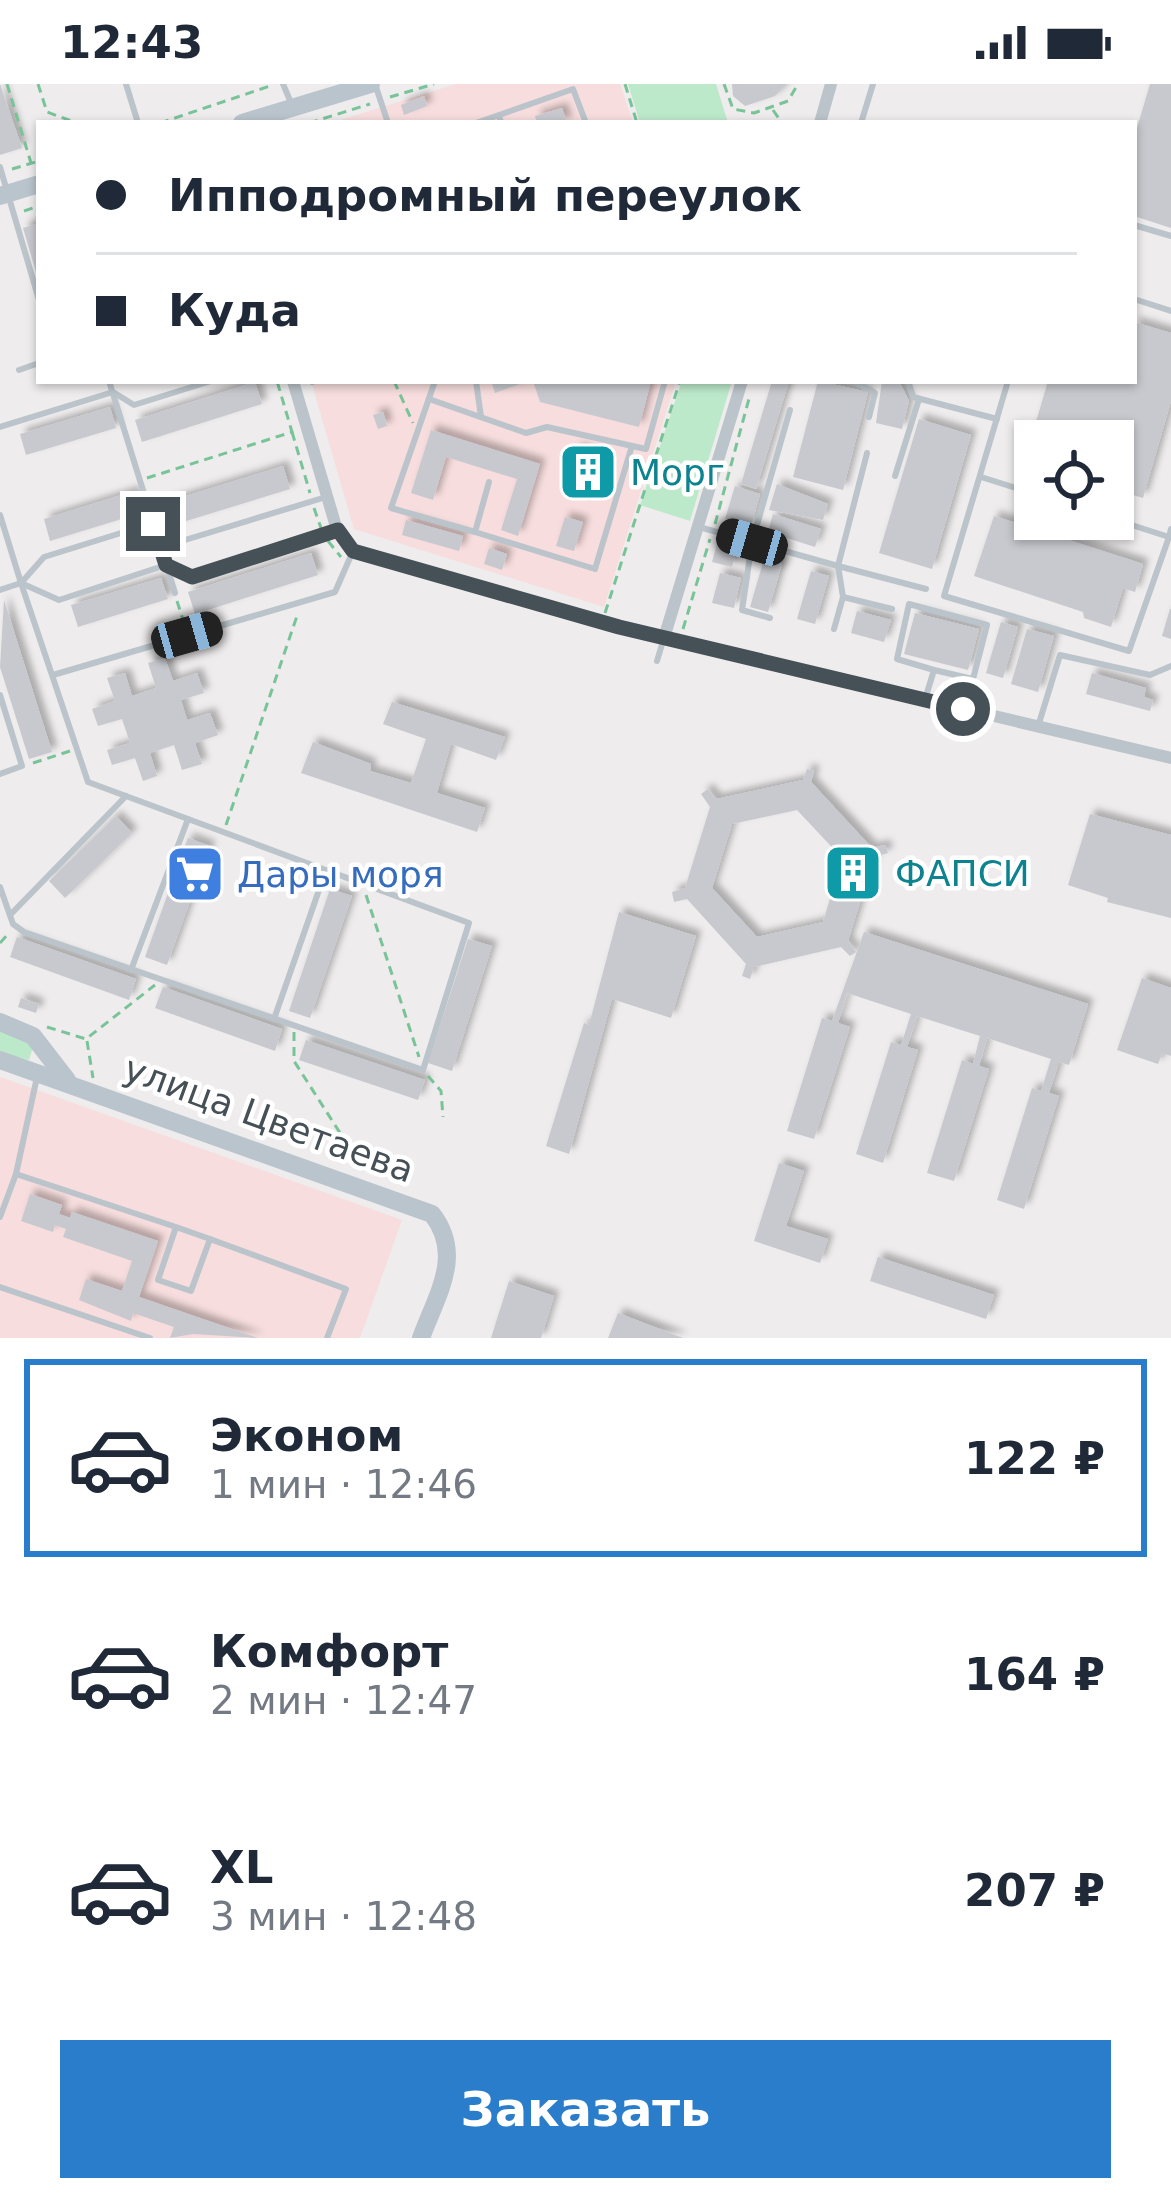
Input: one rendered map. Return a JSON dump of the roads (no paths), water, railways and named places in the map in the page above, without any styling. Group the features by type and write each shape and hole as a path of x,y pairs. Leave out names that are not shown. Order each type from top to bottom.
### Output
{"main road":[{"path":"252,120 373,84"},
{"path":"4,195 36,185"},
{"path":"0,1022 40,1043"},
{"name":"улица Цветаева","path":"40,1043 67,1080"},
{"name":"улица Цветаева","path":"0,1060 67,1080 432,1214 443,1229 449,1262 421,1338"}],"street":[{"path":"821,120 831,84"},
{"path":"294,384 338,530 353,551 664,638 1171,758"},
{"path":"664,638 706,528 741,384"},
{"path":"31,1071 40,1060 40,1043"}],"lane":[{"path":"126,84 137,120"},
{"path":"279,84 293,108"},
{"path":"373,84 387,120"},
{"path":"862,120 873,84"},
{"path":"500,119 573,89 585,120"},
{"path":"1,169 4,195 36,291"},
{"path":"1137,226 1171,236"},
{"path":"1137,300 1171,310"},
{"path":"19,370 36,364"},
{"path":"110,384 175,593"},
{"path":"0,427 112,392 134,405 201,384"},
{"path":"434,384 391,508 596,569 631,449"},
{"path":"476,384 482,417"},
{"path":"429,400 526,433 547,427 631,449 646,448 664,384"},
{"path":"858,384 874,393 869,417"},
{"path":"910,384 919,399 997,419"},
{"path":"1008,384 944,596 1129,651 1170,533 1134,524"},
{"path":"895,476 919,399"},
{"path":"770,618 742,610 752,542 790,410"},
{"path":"833,629 843,597 838,566 867,453"},
{"path":"980,477 1014,488"},
{"path":"475,532 489,482"},
{"path":"0,590 21,583 44,557 153,524 185,540 327,496"},
{"path":"0,514 88,782 469,923 423,1070 16,928 0,886"},
{"path":"706,528 926,589"},
{"path":"21,583 58,600 166,565 192,577 338,530"},
{"path":"53,675 335,592 353,551"},
{"path":"843,597 892,609"},
{"path":"909,604 987,625 973,679 934,670 897,659 909,604"},
{"path":"657,661 664,638"},
{"path":"1038,727 1060,656 1150,675 1171,666"},
{"path":"926,700 934,670"},
{"path":"0,695 22,766 0,774"},
{"path":"10,916 126,796"},
{"path":"131,970 188,820"},
{"path":"274,1019 326,870"},
{"path":"0,1217 16,1174 31,1071"},
{"path":"16,1174 346,1289 327,1338"},
{"path":"176,1227 158,1280 191,1292 210,1239"},
{"path":"0,1287 150,1338"}],"place":[{"name":"Морг","path":"588,472"},
{"name":"ФАПСИ","path":"853,873"},
{"name":"Дары моря","path":"195,874"}]}
